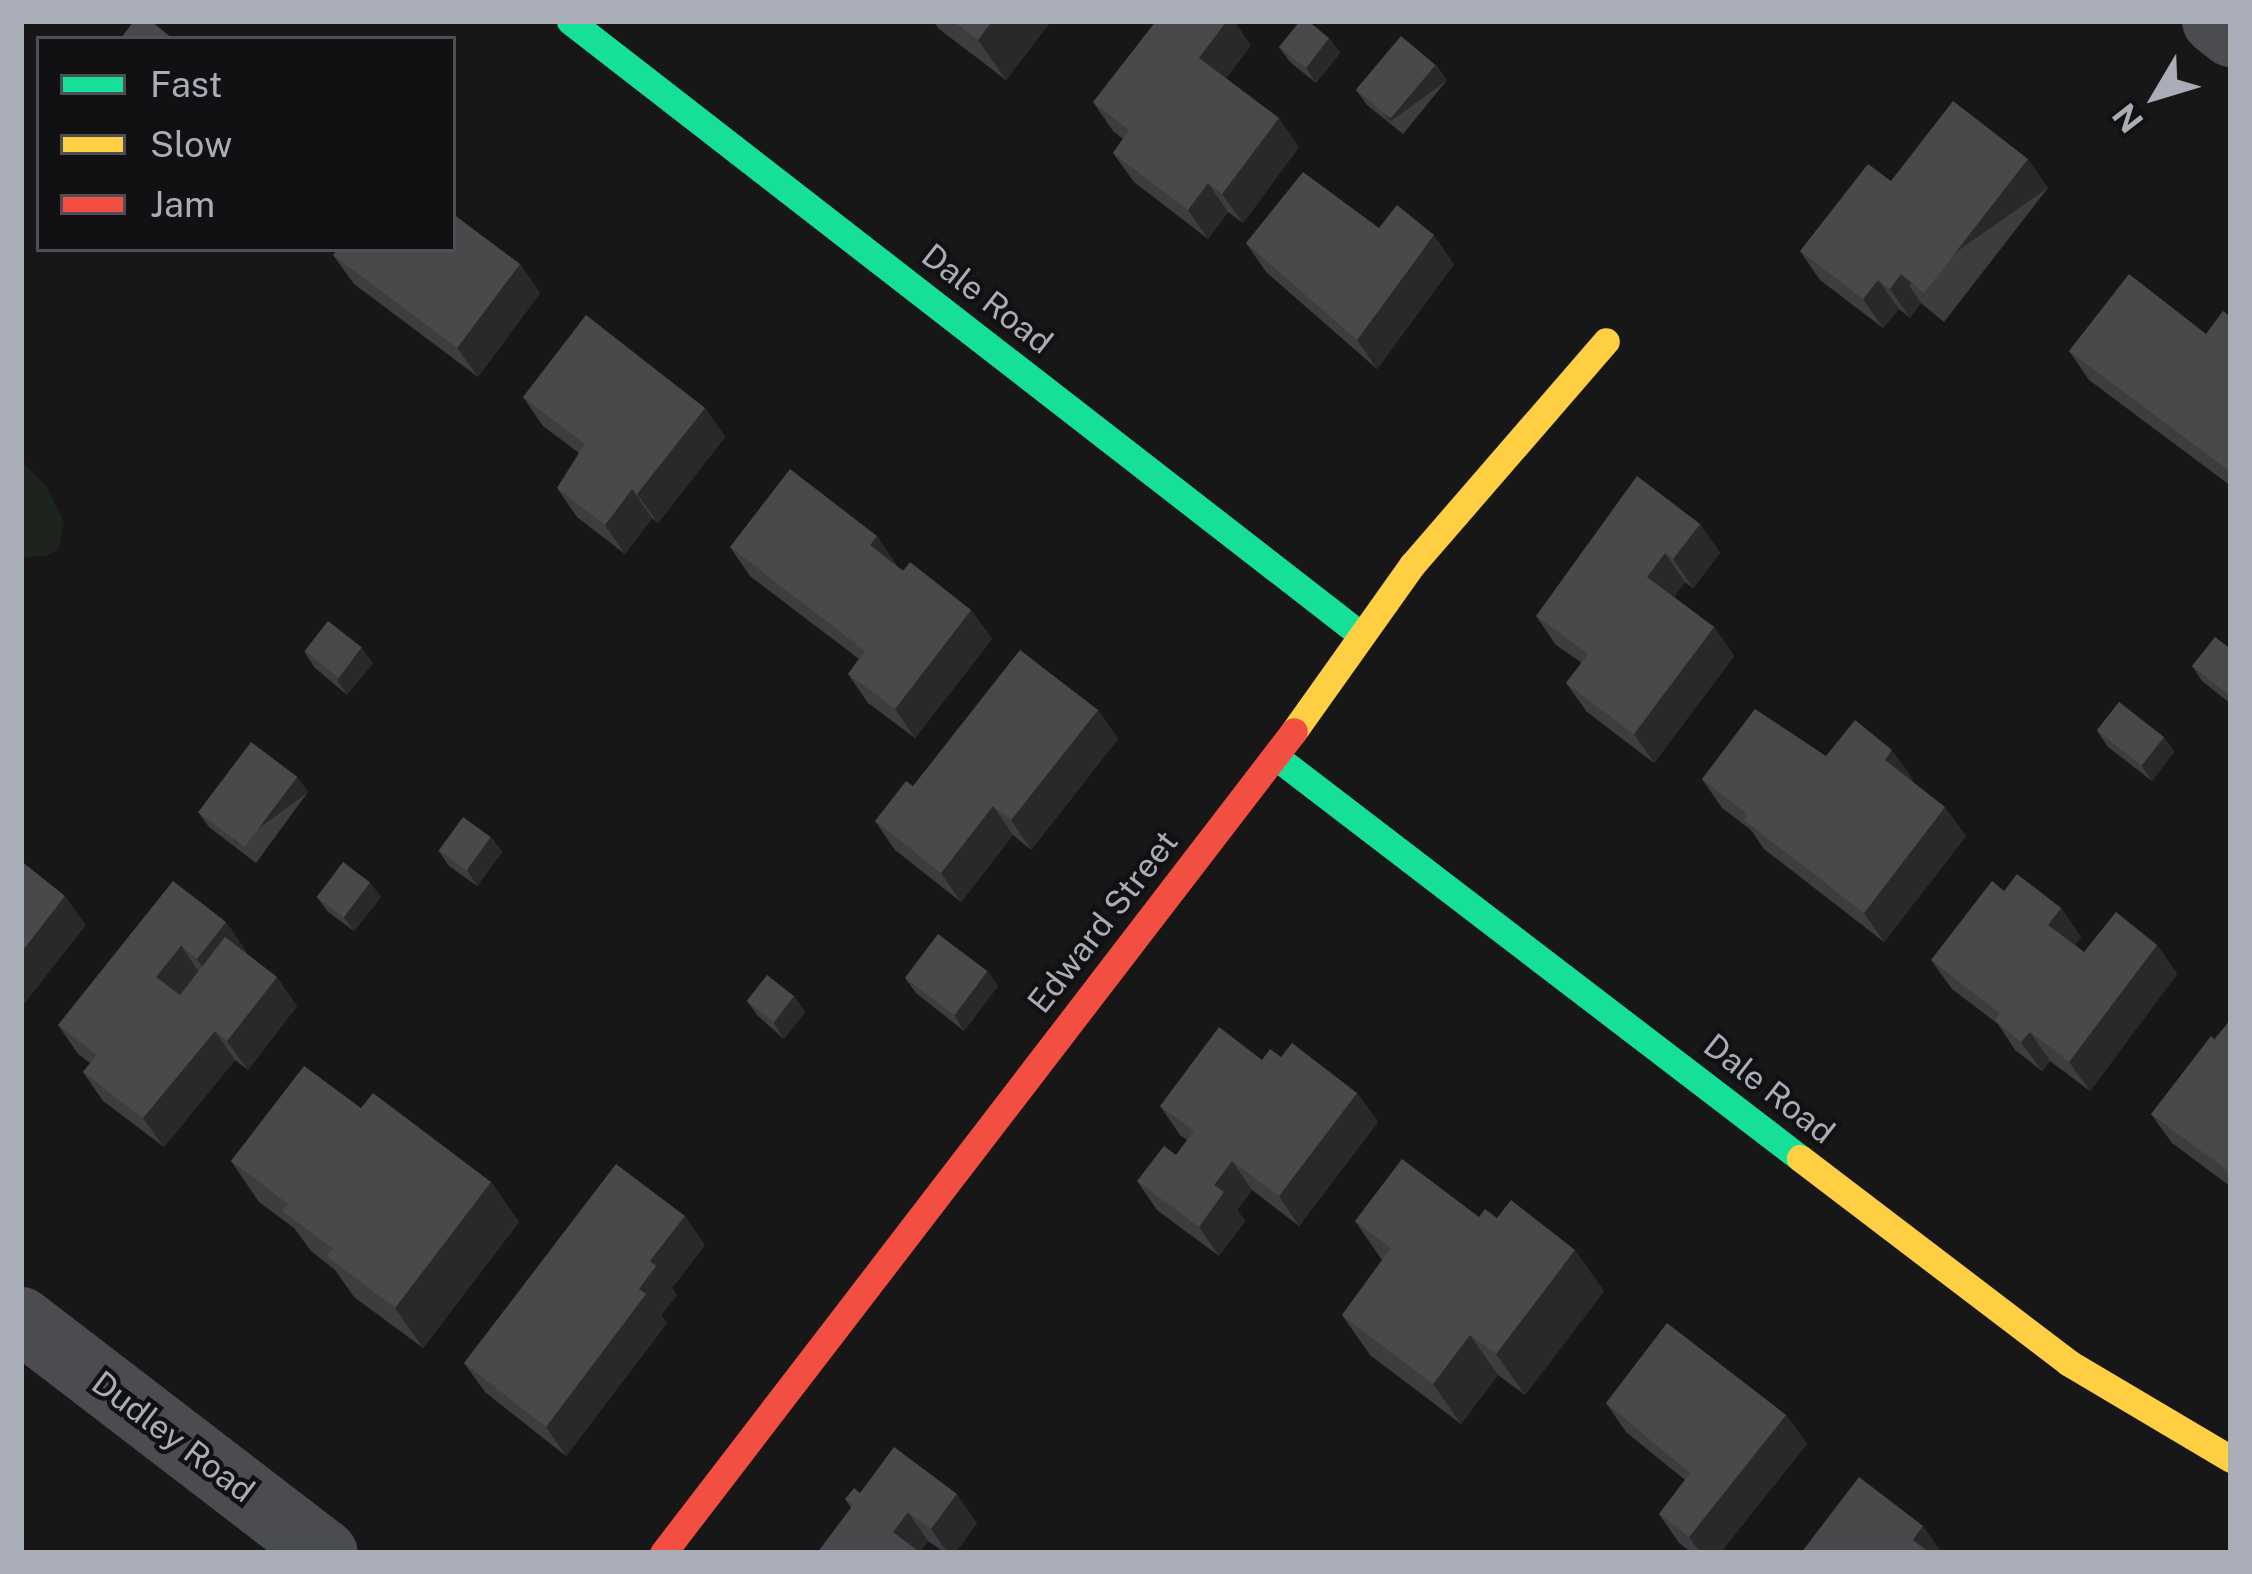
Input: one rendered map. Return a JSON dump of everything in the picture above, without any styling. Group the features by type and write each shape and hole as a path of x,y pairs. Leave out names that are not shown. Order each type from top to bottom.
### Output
{"street":[{"name":"Dale Road","path":"570,21 1360,634"},
{"path":"2215,21 2231,34"},
{"name":"Edward Street","path":"663,1553 1276,757 1360,634 1606,340"},
{"name":"Dale Road","path":"1276,757 2069,1363 2231,1459"},
{"name":"Dudley Road","path":"21,1320 325,1553"}],"shaded area":[{"path":"21,460 46,486 64,522 59,548 49,555 21,558"}],"building":[{"path":"134,21 151,21 169,36 122,36"},
{"path":"953,21 992,21 978,40"},
{"path":"1156,21 1227,21 1199,58 1279,118 1222,194 1208,183 1188,210 1113,153 1129,130 1093,102"},
{"path":"1300,21 1308,21 1329,38 1306,68 1279,47"},
{"path":"1401,36 1435,65 1390,119 1356,90"},
{"path":"1953,101 2028,159 1924,293 1901,274 1890,289 1878,280 1863,299 1800,251 1868,164 1891,181"},
{"path":"1303,172 1379,228 1397,205 1434,235 1357,340 1246,243"},
{"path":"456,216 520,264 457,348 333,255 456,252"},
{"path":"2129,274 2206,334 2223,311 2231,317 2231,472 2069,351"},
{"path":"586,315 705,408 637,494 632,489 605,525 557,488 585,444 523,397"},
{"path":"790,469 877,536 870,545 903,571 910,562 971,610 895,709 848,674 865,651 730,547"},
{"path":"1637,476 1700,524 1673,559 1665,553 1647,577 1714,627 1634,734 1566,683 1588,654 1536,616"},
{"path":"328,621 362,647 338,677 305,651"},
{"path":"2215,637 2231,649 2229,695 2192,666"},
{"path":"1020,650 1098,710 1011,820 993,806 941,873 875,821 906,781 913,786"},
{"path":"2119,702 2164,737 2142,765 2097,730"},
{"path":"1755,709 1826,756 1855,720 1892,750 1885,760 1945,807 1864,913 1744,820 1748,815 1702,779"},
{"path":"251,742 297,777 244,847 198,812"},
{"path":"463,817 491,837 466,870 439,850"},
{"path":"21,861 65,896 21,953"},
{"path":"343,862 370,882 344,918 317,897"},
{"path":"2017,874 2061,908 2048,925 2084,952 2116,912 2157,945 2069,1062 2030,1032 2021,1042 1995,1021 2000,1013 1931,960 1992,881 2004,891"},
{"path":"173,881 226,922 197,959 181,946 156,977 180,995 225,937 277,977 227,1041 215,1031 143,1118 83,1072 97,1055 58,1025"},
{"path":"938,934 988,971 954,1015 905,978"},
{"path":"767,975 794,996 773,1022 747,1001"},
{"path":"2231,1019 2231,1173 2151,1114 2211,1036 2215,1040"},
{"path":"1219,1027 1262,1060 1270,1049 1281,1057 1292,1043 1357,1093 1279,1196 1232,1161 1214,1185 1224,1192 1199,1227 1137,1181 1164,1146 1176,1155 1194,1131 1160,1106"},
{"path":"304,1066 361,1108 373,1093 491,1182 395,1308 326,1256 333,1249 282,1211 288,1204 231,1161"},
{"path":"1402,1159 1479,1217 1485,1209 1497,1218 1511,1200 1575,1250 1496,1354 1470,1335 1433,1384 1342,1315 1391,1248 1355,1221"},
{"path":"616,1164 685,1216 650,1261 656,1266 639,1289 646,1294 546,1427 464,1363"},
{"path":"1667,1323 1786,1415 1689,1537 1659,1514 1690,1473 1606,1403"},
{"path":"894,1447 957,1494 931,1529 908,1512 893,1532 921,1553 817,1553 853,1505 845,1499 854,1488 860,1493"},
{"path":"1859,1477 1923,1526 1913,1540 1930,1553 1801,1553"}],"traffic: fast":[{"path":"570,21 1360,634"},
{"path":"1276,757 1800,1158"}],"traffic: slow":[{"path":"1294,731 1412,565 1606,341"},
{"path":"1800,1158 2069,1363 2231,1459"}],"traffic: jam":[{"path":"663,1553 1294,731"}]}
